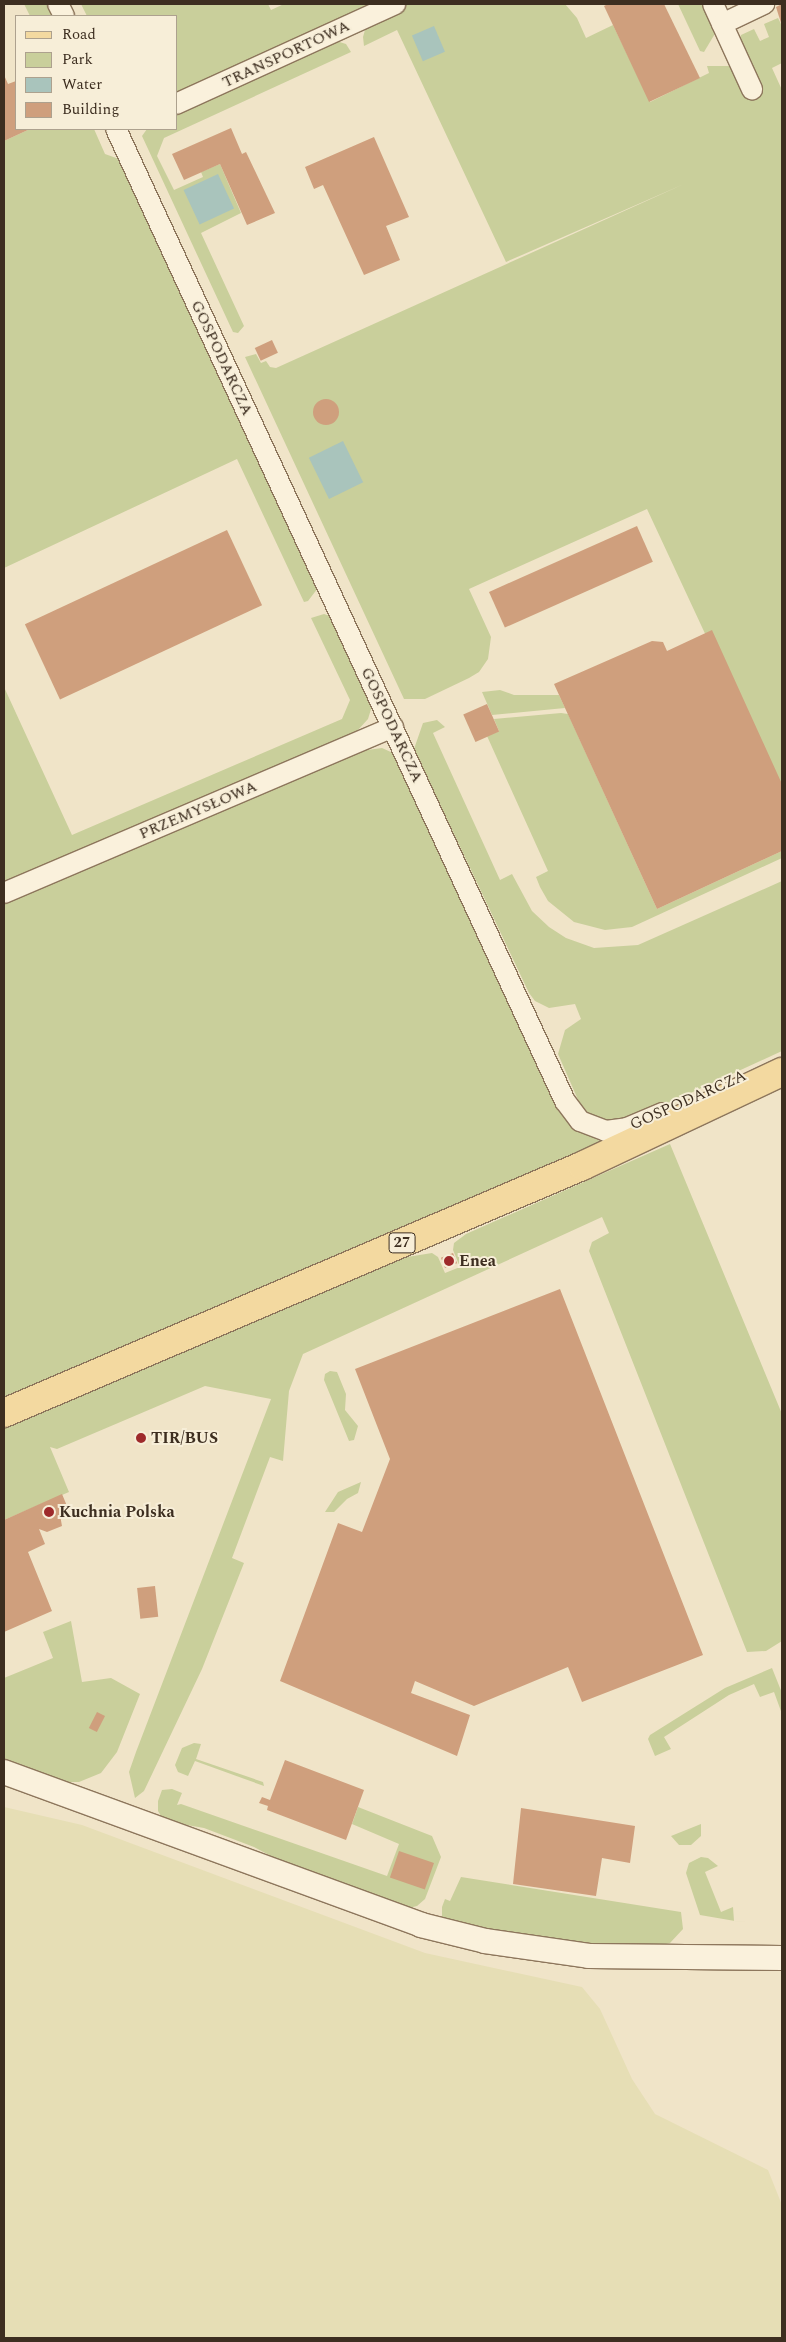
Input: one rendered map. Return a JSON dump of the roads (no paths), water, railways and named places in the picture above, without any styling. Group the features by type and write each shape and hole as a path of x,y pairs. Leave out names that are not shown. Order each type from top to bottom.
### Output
{"main road":[{"name":"27","path":"4,1413 582,1166 782,1072"}],"street":[{"name":"TRANSPORTOWA","path":"178,103 395,4"},
{"path":"713,4 752,89"},
{"path":"722,24 764,4"},
{"name":"GOSPODARCZA","path":"118,130 565,1101 580,1121 606,1131 627,1128 782,1060"},
{"name":"PRZEMYSŁOWA","path":"4,893 393,727"},
{"path":"4,1772 421,1925 485,1941 589,1956 782,1958"}],"water":[{"path":"434,26 445,52 423,61 412,35"},
{"path":"218,174 234,208 200,224 184,190"},
{"path":"343,441 363,482 329,499 309,458"}],"place":[{"name":"Enea","path":"449,1261"},
{"name":"TIR/BUS","path":"141,1438"},
{"name":"Kuchnia Polska","path":"49,1512"}]}
